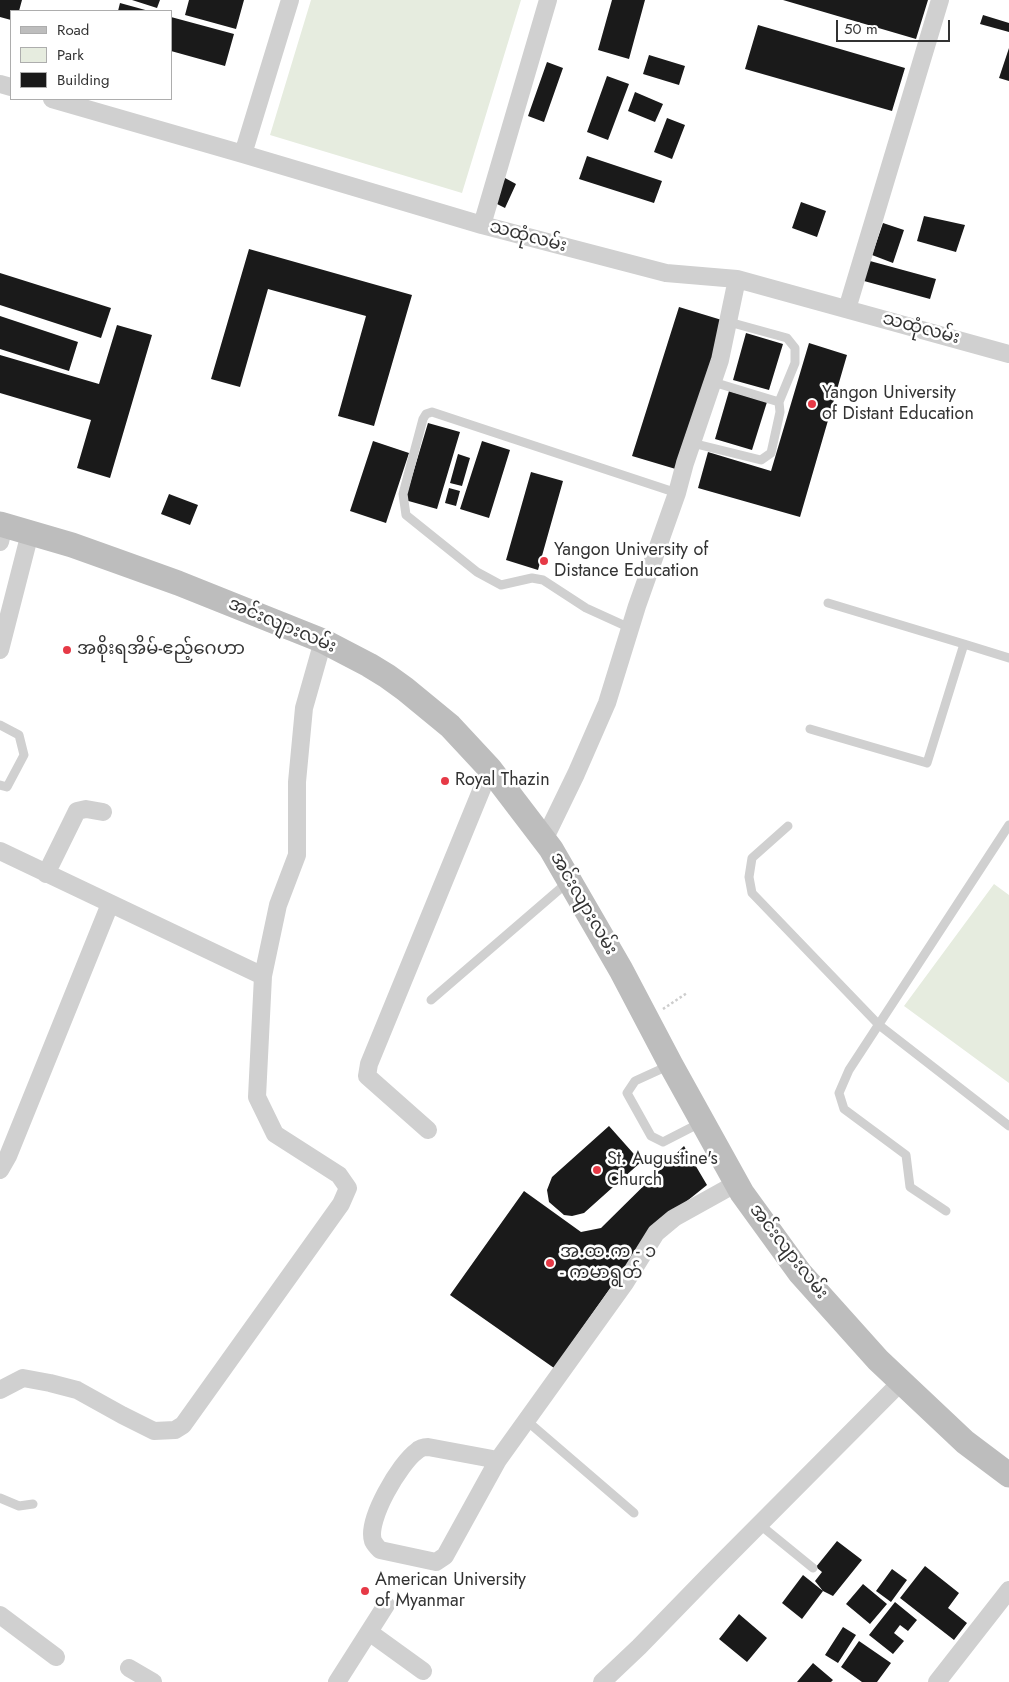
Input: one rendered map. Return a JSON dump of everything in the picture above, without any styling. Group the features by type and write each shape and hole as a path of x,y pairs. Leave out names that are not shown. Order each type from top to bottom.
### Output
{"main road":[{"name":"အင်းလျားလမ်း","path":"1,530 30,533 80,548 178,583 323,641 369,665 405,689 450,726 490,769 544,840 570,880 742,1193 800,1273 878,1360 965,1442 1009,1475"}],"street":[{"path":"243,154 290,0"},
{"path":"482,225 548,0"},
{"path":"847,309 940,0"},
{"name":"သထုံလမ်း","path":"55,100 482,225 666,273 737,279 1009,354"},
{"path":"544,840 607,703 630,628 678,493 692,443 720,360 737,279"},
{"path":"0,650 30,533"},
{"path":"0,1390 23,1378 50,1383 77,1390 154,1431 175,1430 183,1425 341,1204 348,1188 339,1175 275,1134 257,1097 263,976 278,905 298,855 297,782 304,708 323,641"},
{"path":"428,1130 367,1076 370,1064 490,769"},
{"path":"46,874 77,811 86,809 103,812"},
{"path":"0,851 263,976"},
{"path":"0,1170 8,1156 110,904"},
{"path":"498,1460 428,1447 422,1447 416,1451 381,1501 372,1532 376,1546 380,1550 436,1562 445,1556 498,1460 625,1283 656,1232 674,1218 737,1183"},
{"path":"602,1682 901,1382"},
{"path":"938,1682 1009,1590"},
{"path":"337,1682 386,1605"},
{"path":"0,1615 56,1657"},
{"path":"369,1632 423,1671"},
{"path":"129,1668 152,1682"}],"lane":[{"path":"692,443 761,460 771,453 780,412 779,402 795,363 795,348 787,338 728,322"},
{"path":"713,382 779,402"},
{"path":"630,628 586,608 543,580 532,578 501,585 477,572 406,515 403,494 423,419 426,414 432,412 678,493"},
{"path":"828,604 1009,658"},
{"path":"810,729 927,763 964,644"},
{"path":"0,725 19,735 24,754 7,787 0,785"},
{"path":"946,1211 910,1187 906,1154 844,1109 839,1093 849,1070 879,1025 884,1014 1009,825"},
{"path":"788,826 752,858 748,876 752,893 879,1025 1009,1126"},
{"path":"431,1000 570,880"},
{"path":"671,1065 635,1081 627,1093 651,1136 663,1142 702,1122"},
{"path":"527,1421 634,1513"},
{"path":"0,1498 19,1506 33,1504"},
{"path":"759,1524 813,1568"}],"path":[{"path":"646,1019 687,993"}],"green space":[{"path":"311,0 521,0 462,193 270,135"},
{"path":"994,884 1009,895 1009,1083 904,1006"}],"building":[{"path":"0,0 22,0 19,10 10,10 10,20 0,17"},
{"path":"132,0 160,0 157,8"},
{"path":"189,0 244,0 236,29 185,15"},
{"path":"612,0 645,0 629,59 598,50"},
{"path":"783,0 928,0 916,39"},
{"path":"120,3 145,10 118,10"},
{"path":"983,15 1009,23 1009,32 980,24"},
{"path":"172,17 234,34 225,66 172,51"},
{"path":"758,25 905,68 892,111 745,69"},
{"path":"1009,48 1009,81 999,78"},
{"path":"649,55 685,66 679,85 643,74"},
{"path":"547,62 563,68 544,122 528,116"},
{"path":"607,76 629,84 608,140 587,132"},
{"path":"635,92 663,104 655,122 628,111"},
{"path":"667,118 685,125 672,159 654,152"},
{"path":"587,156 662,181 654,203 579,179"},
{"path":"505,178 516,184 505,208 493,202"},
{"path":"801,202 826,211 817,237 792,228"},
{"path":"924,216 965,225 956,252 917,241"},
{"path":"883,223 904,230 893,263 872,255"},
{"path":"249,249 412,295 374,426 338,416 366,316 268,289 240,387 211,379"},
{"path":"870,261 936,279 930,299 864,281"},
{"path":"0,273 111,308 101,338 0,305"},
{"path":"679,307 725,321 679,470 632,456"},
{"path":"0,316 78,342 69,371 0,349"},
{"path":"117,325 152,335 110,478 77,468 91,420 0,393 0,355 99,384"},
{"path":"746,333 783,344 769,390 733,380"},
{"name":"Yangon University of Distant Education","path":"809,343 847,355 800,517 698,488 708,452 771,471"},
{"path":"729,391 767,402 752,450 715,439"},
{"path":"428,423 460,432 437,509 405,500"},
{"path":"373,441 409,453 386,523 350,511"},
{"path":"482,441 510,450 489,518 460,509"},
{"path":"458,454 470,458 462,486 450,483"},
{"path":"531,472 563,481 538,570 506,560"},
{"path":"449,488 460,491 456,506 445,503"},
{"path":"169,494 198,505 190,525 161,514"},
{"name":"St. Augustine's Church","path":"609,1126 641,1162 584,1213 572,1216 564,1215 549,1202 547,1190 552,1177"},
{"name":"အ.ထ.က - ၁ - ကမာရွတ်","path":"684,1146 707,1185 652,1229 554,1368 450,1295 524,1191 581,1232 601,1228"},
{"path":"837,1541 862,1560 833,1596 823,1591 815,1581 822,1572 816,1567"},
{"path":"925,1566 959,1593 948,1608 967,1623 954,1640 900,1598"},
{"path":"892,1569 907,1580 891,1602 876,1591"},
{"path":"803,1575 823,1591 802,1619 782,1603"},
{"path":"863,1584 887,1604 870,1624 846,1604"},
{"path":"895,1602 917,1620 908,1631 900,1625 894,1633 904,1641 893,1654 869,1635"},
{"path":"739,1614 767,1638 747,1662 719,1639"},
{"path":"843,1627 856,1635 838,1663 825,1655"},
{"path":"859,1641 891,1663 877,1682 862,1682 841,1667"},
{"path":"813,1663 833,1680 831,1682 797,1682"}],"place":[{"name":"Yangon University of Distant Education","path":"812,404"},
{"name":"Yangon University of Distance Education","path":"544,561"},
{"name":"အစိုးရအိမ်-ဧည့်ဂေဟာ","path":"67,650"},
{"name":"Royal Thazin","path":"445,781"},
{"name":"St. Augustine's Church","path":"597,1170"},
{"name":"အ.ထ.က - ၁ - ကမာရွတ်","path":"550,1263"},
{"name":"American University of Myanmar","path":"365,1591"}]}
